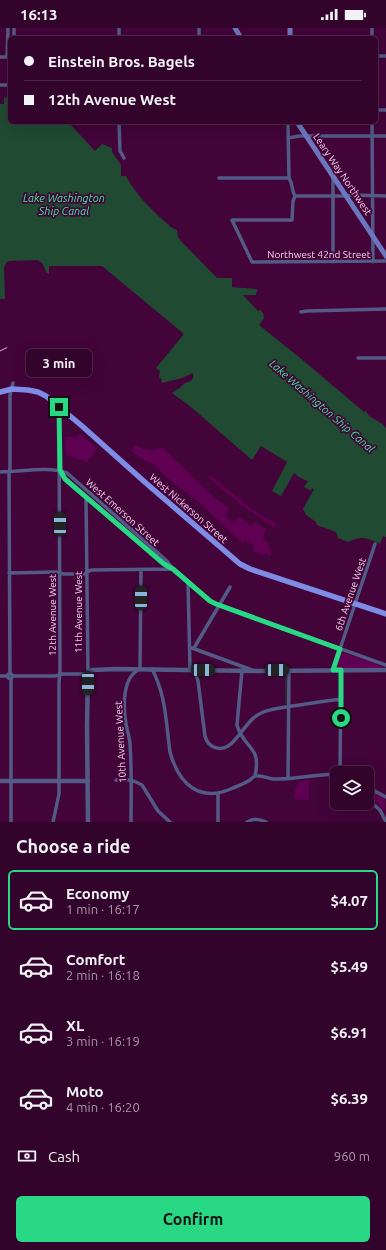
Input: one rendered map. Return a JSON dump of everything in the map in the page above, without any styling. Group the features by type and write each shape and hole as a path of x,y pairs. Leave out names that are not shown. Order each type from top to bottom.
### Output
{"main road":[{"name":"Leary Way Northwest","path":"298,124 386,256"},
{"path":"0,387 12,386"},
{"name":"West Nickerson Street","path":"0,392 12,386 42,394 59,407 240,564 250,569 386,614"}],"street":[{"path":"0,57 8,57 8,28"},
{"path":"119,124 120,151 124,158"},
{"path":"288,124 289,178 293,184 293,193 295,196 386,196"},
{"path":"372,124 373,262"},
{"path":"288,138 296,136 386,136"},
{"path":"333,176 333,262"},
{"path":"219,178 289,178"},
{"name":"Northwest 42nd Street","path":"295,196 293,201 292,220 232,220 252,262 386,261"},
{"path":"301,312 307,310 386,309"},
{"path":"358,358 386,358"},
{"path":"11,822 12,781 9,573 10,395 12,386"},
{"name":"12th Avenue West","path":"53,822 59,794 59,407"},
{"path":"0,472 60,470"},
{"name":"West Emerson Street","path":"60,470 65,479 164,564 173,569 210,601 386,665"},
{"name":"West Emerson Street","path":"60,470 68,473 167,561 173,569"},
{"name":"11th Avenue West","path":"86,497 88,822"},
{"name":"6th Avenue West","path":"333,670 375,544"},
{"path":"9,573 56,572 84,574 91,570 173,569"},
{"path":"140,669 141,570"},
{"path":"188,582 192,648 190,669"},
{"path":"192,648 230,587"},
{"path":"192,648 253,670"},
{"path":"0,676 55,676 88,674 95,669 386,670"},
{"name":"10th Avenue West","path":"131,822 130,744 124,701 130,677 135,671 140,669"},
{"path":"152,669 160,684 163,694 170,752 176,769 189,785 204,793 218,794 234,788 255,776 274,779 330,774"},
{"path":"190,669 196,675 198,681 205,736 207,741 216,748 223,749 229,746 235,741 255,716 263,712 341,699"},
{"path":"242,670 237,721 240,733 256,754 257,761 255,776"},
{"path":"288,670 288,778"},
{"path":"340,766 341,670"},
{"path":"116,780 130,780 142,785 158,811 170,822"},
{"path":"0,781 88,781"},
{"path":"374,791 386,797"},
{"path":"218,794 218,822"},
{"path":"374,804 385,820"},
{"path":"247,822 255,819 266,822"}],"shaded area":[{"path":"80,434 97,448 87,462 66,455 65,437 77,437"},
{"path":"136,445 146,450 163,448 214,497 230,509 225,516 234,523 239,517 252,526 255,522 266,529 263,539 268,542 269,548 272,550 270,556 264,553 263,555 254,552 254,545 245,540 242,543 200,503 172,482 153,464 145,461 131,451"},
{"path":"211,476 253,510 277,524 276,526 273,527 239,503 209,478"},
{"path":"342,653 377,663 381,666 379,668 339,668 337,665"},
{"path":"310,780 308,791 309,800 294,799 298,782"},
{"path":"374,792 385,798 385,811 374,801"}],"water":[{"name":"Lake Washington Ship Canal","path":"8,97 8,124 70,124 95,151 102,144 112,148 112,152 121,165 121,176 126,176 135,191 147,204 172,228 177,230 178,237 182,242 217,278 232,278 232,287 257,289 256,295 243,295 258,311 260,310 263,313 264,318 259,325 364,412 366,411 369,416 381,423 386,428 386,537 383,536 380,544 364,538 348,542 338,538 336,532 317,525 316,522 306,515 303,509 314,489 312,488 311,491 304,487 308,481 300,478 294,473 281,496 272,491 287,462 261,446 252,460 191,407 172,393 185,383 191,381 193,378 193,373 182,378 162,383 161,378 159,378 160,371 156,368 184,334 102,266 49,266 49,274 46,272 43,264 38,260 9,261 4,267 5,299 0,299 0,104 4,104 4,98"}],"waterway":[{"path":"286,676 286,704"}],"railway":[{"path":"0,351 8,347"}],"route":[{"path":"59,407 60,470 65,479 110,518 210,601 340,649 333,670 341,670 341,718"}]}
